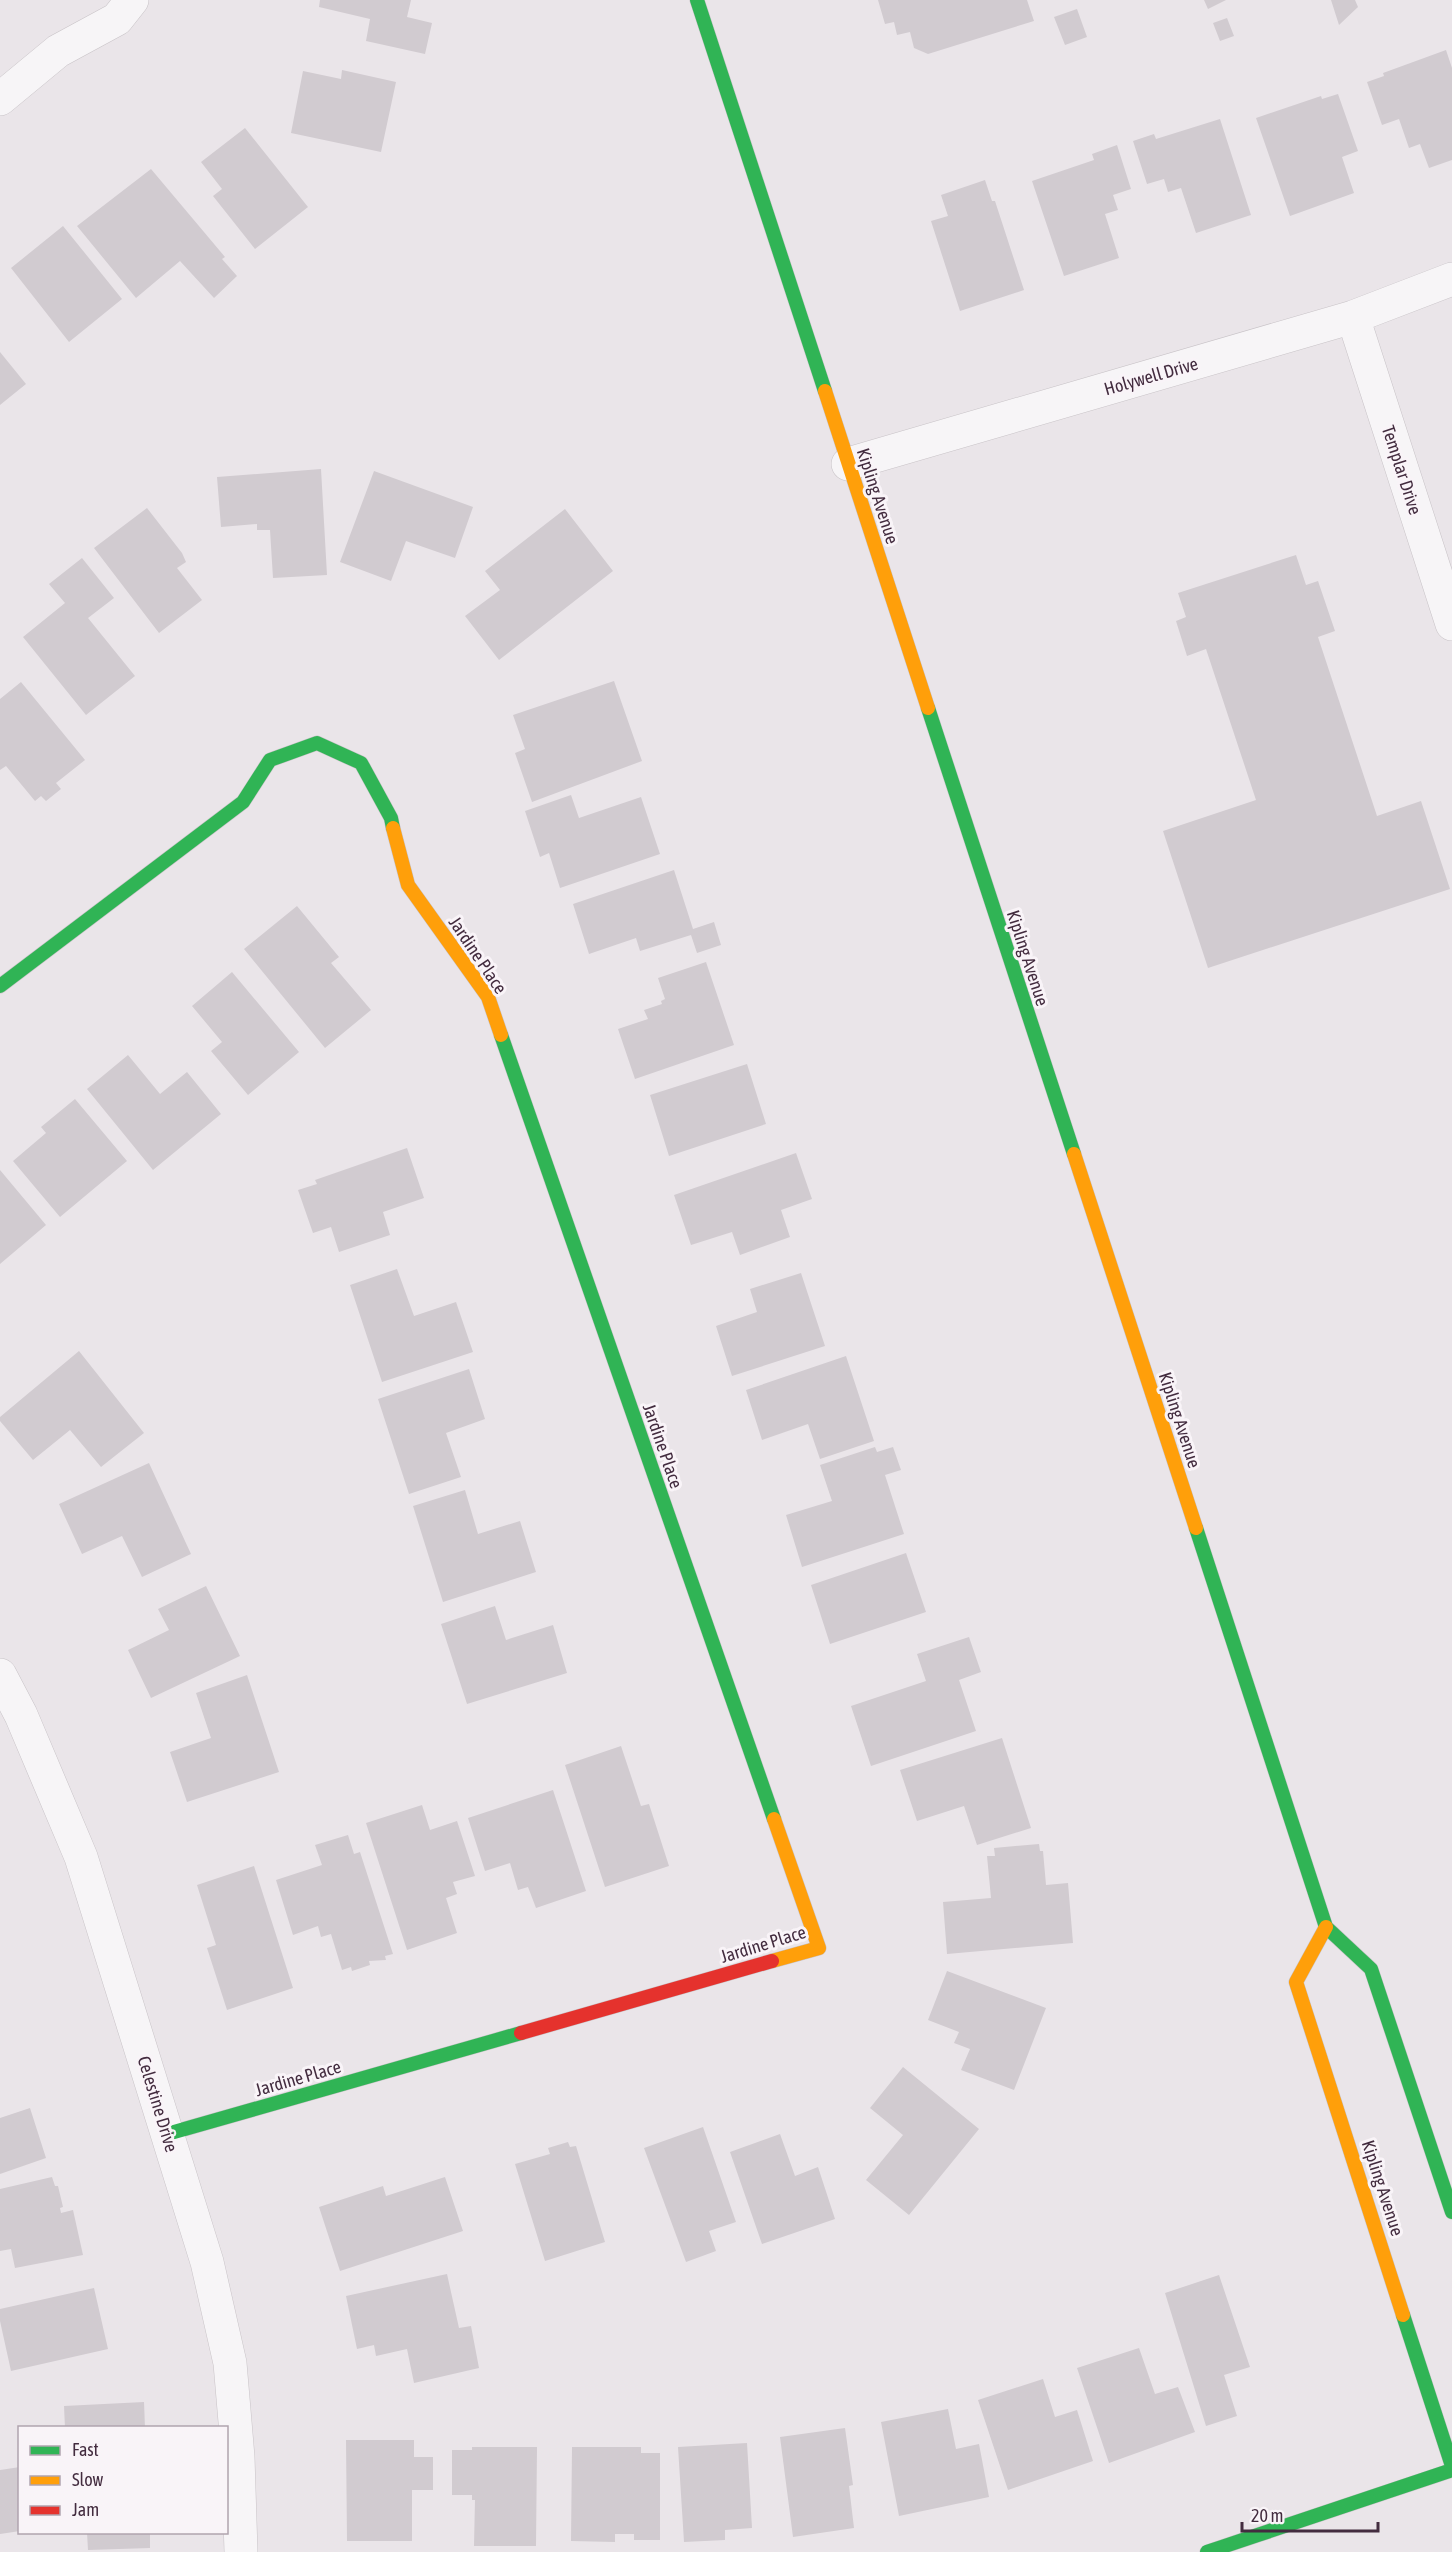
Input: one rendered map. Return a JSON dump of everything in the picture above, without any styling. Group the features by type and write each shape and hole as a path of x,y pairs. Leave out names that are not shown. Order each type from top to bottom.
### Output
{"main road":[{"name":"Kipling Avenue","path":"697,0 1326,1927 1371,1969 1452,2212"},
{"name":"Jardine Place","path":"0,986 243,802 270,760 317,743 361,763 391,818 408,885 488,997 819,1948 167,2134"},
{"name":"Kipling Avenue","path":"1326,1927 1296,1982 1452,2468"},
{"path":"1207,2552 1452,2468"}],"street":[{"path":"0,99 58,51 117,19 132,0"},
{"name":"Holywell Drive","path":"848,464 1353,317 1452,279"},
{"name":"Templar Drive","path":"1353,317 1452,624"},
{"name":"Celestine Drive","path":"0,1675 10,1721 81,1857 207,2262 230,2363 238,2457 242,2552"}],"building":[{"path":"320,0 411,0 407,17 432,23 425,54 366,41 370,19 319,7"},
{"path":"878,0 1027,0 1034,21 928,54 914,48 910,32 897,35 894,22 885,24"},
{"path":"1204,0 1226,0 1208,9"},
{"path":"1331,0 1355,0 1358,7 1339,25"},
{"path":"1077,9 1087,37 1065,45 1054,17"},
{"path":"1227,18 1234,36 1220,41 1213,23"},
{"path":"1446,50 1452,68 1452,160 1429,168 1420,144 1409,148 1399,119 1382,125 1367,82 1384,76 1383,73"},
{"path":"342,70 396,82 381,152 291,133 303,71 341,79"},
{"path":"1338,94 1358,151 1342,157 1354,193 1290,216 1256,118 1321,96 1322,99"},
{"path":"1220,119 1251,215 1196,233 1181,188 1168,192 1164,179 1147,184 1133,141 1154,134 1156,139"},
{"path":"245,128 308,207 255,249 213,196 222,189 201,162"},
{"path":"1117,145 1131,189 1113,195 1118,210 1105,214 1119,258 1064,276 1032,181 1094,160 1092,154"},
{"path":"151,169 225,257 222,259 237,276 214,298 180,261 136,298 77,226"},
{"path":"985,180 992,201 995,201 1024,290 960,311 931,221 948,216 941,195"},
{"path":"63,226 122,299 69,342 11,268"},
{"path":"0,352 26,384 0,405"},
{"path":"321,469 327,575 273,578 270,530 257,530 257,524 221,527 217,477"},
{"path":"374,471 473,507 455,558 406,541 391,581 340,562"},
{"path":"147,508 182,553 186,562 177,568 202,600 159,633 94,548"},
{"path":"565,509 613,571 499,660 465,616 500,590 485,571"},
{"path":"1296,555 1306,585 1318,581 1335,631 1318,637 1377,816 1421,801 1450,889 1208,968 1163,831 1256,800 1206,649 1187,656 1176,621 1186,617 1178,593"},
{"path":"82,558 114,598 88,618 135,676 86,715 23,637 65,603 49,584"},
{"path":"614,681 642,761 532,802 515,753 525,749 513,715"},
{"path":"21,682 85,760 56,783 61,789 46,801 41,796 35,801 6,766 0,770 0,699"},
{"path":"571,795 579,818 641,797 660,854 560,888 549,853 540,857 525,811"},
{"path":"674,870 693,929 714,922 721,945 697,953 691,935 640,951 636,938 589,954 573,904"},
{"path":"297,906 339,957 331,963 371,1010 325,1048 244,949"},
{"path":"706,962 734,1045 635,1079 618,1029 648,1019 644,1010 662,1004 661,1001 665,999 658,978"},
{"path":"232,972 299,1052 248,1095 211,1051 222,1042 192,1006"},
{"path":"128,1055 160,1094 187,1072 221,1114 153,1170 87,1089"},
{"path":"747,1064 766,1124 669,1156 650,1095"},
{"path":"75,1099 127,1161 60,1217 13,1161 46,1133 41,1127"},
{"path":"407,1148 424,1198 383,1212 390,1235 339,1252 331,1227 313,1233 298,1190 317,1184 315,1180"},
{"path":"796,1153 812,1199 781,1210 790,1237 740,1255 732,1232 691,1245 674,1195"},
{"path":"0,1170 46,1225 0,1264"},
{"path":"397,1269 414,1316 456,1302 473,1352 382,1382 350,1285"},
{"path":"801,1273 825,1346 732,1376 716,1326 757,1312 750,1289"},
{"path":"79,1351 144,1433 101,1467 70,1430 33,1460 0,1421 0,1417"},
{"path":"846,1356 874,1441 820,1459 808,1424 762,1440 746,1390"},
{"path":"469,1369 485,1419 446,1433 461,1477 409,1494 378,1399"},
{"path":"875,1447 877,1452 893,1447 901,1470 885,1475 904,1534 802,1567 786,1515 832,1501 820,1465"},
{"path":"149,1463 191,1554 142,1577 122,1536 82,1554 59,1504"},
{"path":"465,1490 478,1534 520,1521 536,1572 443,1602 413,1506"},
{"path":"906,1553 926,1612 830,1644 811,1585"},
{"path":"206,1586 240,1656 151,1698 128,1650 169,1630 158,1609"},
{"path":"495,1606 506,1640 553,1625 567,1673 467,1704 441,1624"},
{"path":"969,1637 981,1672 959,1680 976,1731 871,1766 851,1706 926,1681 917,1654"},
{"path":"247,1675 279,1772 187,1802 170,1752 211,1738 196,1693"},
{"path":"1002,1738 1031,1828 977,1845 964,1806 917,1821 900,1770"},
{"path":"621,1746 641,1806 649,1804 669,1866 605,1887 565,1765"},
{"path":"553,1790 586,1891 536,1908 528,1887 518,1890 510,1863 485,1871 468,1818"},
{"path":"422,1805 430,1830 457,1821 475,1876 453,1882 457,1894 446,1898 457,1933 407,1950 366,1823"},
{"path":"348,1835 354,1854 360,1852 393,1954 385,1956 386,1960 369,1961 370,1965 352,1971 351,1967 342,1970 331,1934 321,1937 318,1926 293,1935 276,1880 322,1865 315,1845"},
{"path":"1039,1844 1040,1851 1043,1851 1046,1885 1068,1883 1073,1943 947,1954 943,1902 991,1898 987,1856 995,1856 994,1848"},
{"path":"254,1866 293,1988 227,2010 207,1948 216,1945 197,1885"},
{"path":"947,1971 1046,2008 1014,2090 961,2070 970,2049 954,2043 959,2032 928,2020"},
{"path":"903,2067 979,2129 909,2215 866,2180 903,2135 870,2108"},
{"path":"30,2108 46,2158 0,2174 0,2118"},
{"path":"703,2127 736,2222 709,2231 716,2251 686,2262 644,2148"},
{"path":"780,2134 795,2176 818,2167 835,2219 762,2244 730,2152"},
{"path":"568,2142 570,2147 576,2146 605,2242 545,2261 515,2164 550,2154 548,2148"},
{"path":"52,2177 55,2186 58,2186 63,2207 60,2208 61,2213 73,2210 83,2255 15,2268 11,2249 0,2251 0,2189"},
{"path":"445,2177 463,2231 340,2271 319,2207 383,2186 386,2196"},
{"path":"447,2274 459,2328 471,2326 479,2368 414,2383 407,2349 376,2356 374,2345 357,2349 346,2296"},
{"path":"1219,2275 1250,2367 1224,2375 1237,2416 1206,2426 1165,2293"},
{"path":"94,2288 108,2349 11,2371 0,2321 0,2309"},
{"path":"1139,2348 1155,2394 1178,2387 1195,2432 1109,2463 1077,2368"},
{"path":"1043,2379 1055,2417 1077,2410 1093,2461 1008,2490 978,2400"},
{"path":"144,2402 145,2426 65,2426 64,2406"},
{"path":"948,2409 956,2449 979,2444 989,2497 899,2516 881,2422"},
{"path":"845,2428 853,2485 849,2486 854,2528 793,2537 780,2437"},
{"path":"346,2440 414,2440 414,2457 433,2457 433,2490 412,2490 412,2541 347,2541"},
{"path":"747,2443 752,2528 725,2530 725,2540 684,2542 678,2447"},
{"path":"472,2447 537,2447 536,2546 474,2546 475,2500 472,2500 472,2495 452,2495 452,2450 472,2450"},
{"path":"572,2447 641,2447 641,2453 660,2453 660,2540 634,2540 634,2534 615,2534 615,2542 571,2541"},
{"path":"18,2467 18,2531 0,2534 0,2470"},
{"path":"87,2534 150,2534 150,2548 88,2550"}],"traffic: fast":[{"path":"697,0 825,391"},
{"path":"928,708 1074,1154"},
{"path":"0,986 243,802 270,760 317,743 361,763 391,818 393,828"},
{"path":"501,1035 774,1819"},
{"path":"1196,1528 1326,1927 1371,1969 1452,2212"},
{"path":"167,2134 521,2033"},
{"path":"1403,2315 1452,2466"},
{"path":"1207,2552 1452,2470"}],"traffic: slow":[{"path":"825,391 928,708"},
{"path":"393,828 408,885 488,997 501,1035"},
{"path":"1074,1154 1196,1528"},
{"path":"772,1961 819,1948 774,1819"},
{"path":"1326,1927 1296,1982 1403,2315"}],"traffic: jam":[{"path":"521,2033 772,1961"}]}
